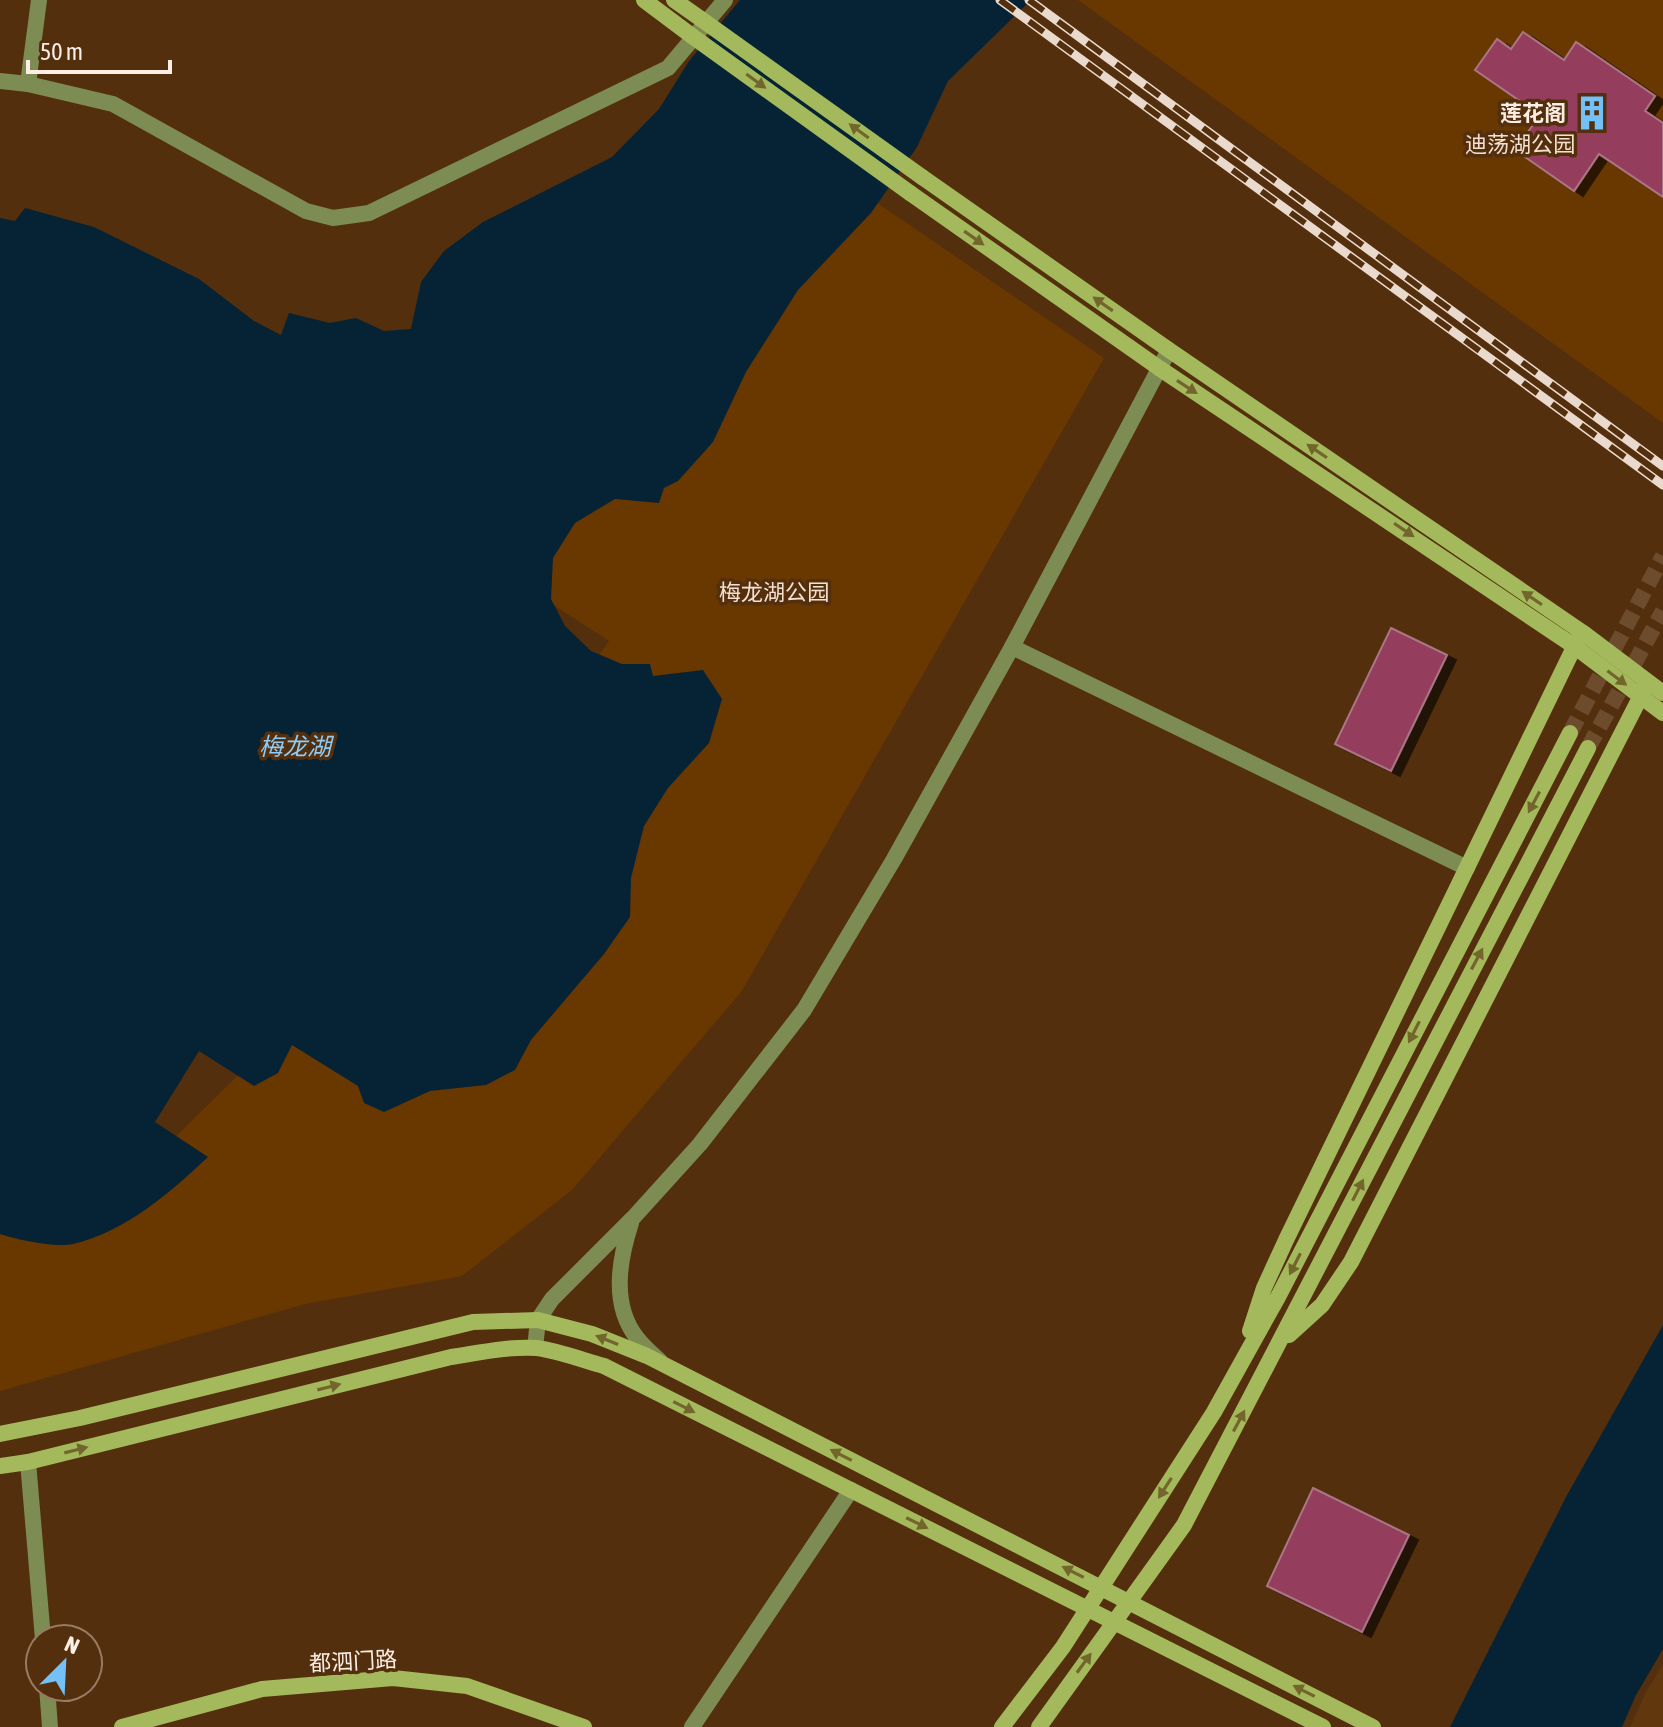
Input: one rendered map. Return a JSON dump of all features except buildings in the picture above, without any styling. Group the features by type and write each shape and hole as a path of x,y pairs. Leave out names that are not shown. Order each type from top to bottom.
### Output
{"main road":[{"path":"644,0 1159,368 1578,639"},
{"path":"674,0 1578,639 1644,689 1663,713"},
{"path":"1240,1365 1264,1288 1578,639"},
{"path":"1644,689 1663,693"},
{"path":"1279,1344 1322,1305 1351,1262 1644,689"},
{"path":"1002,1727 1063,1647 1214,1412 1570,733"},
{"path":"1039,1727 1184,1525 1588,748"},
{"path":"0,1434 80,1418 473,1322 538,1320 592,1334 664,1365 1373,1727"},
{"path":"0,1466 28,1462 451,1357 535,1348 604,1366 1323,1727"},
{"name":"都泗门路","path":"122,1727 262,1689 393,1678 467,1686 584,1727"}],"street":[{"path":"28,84 39,0"},
{"path":"0,81 28,84 113,104 306,211 333,218 369,213 668,68 725,0"},
{"path":"535,1348 538,1320 552,1299 633,1218 700,1144 804,1010 894,859 1012,647 1169,350"},
{"path":"1012,647 1467,868"},
{"path":"633,1218 621,1253 618,1279 624,1309 635,1336 664,1365"},
{"path":"28,1462 42,1623"},
{"path":"692,1727 851,1490"},
{"path":"48,1703 50,1727"}],"shaded area":[{"path":"1663,1664 1663,1727 1630,1727 1646,1692"}],"green space":[{"name":"迪荡湖公园","path":"1078,0 1663,0 1663,423"},
{"name":"梅龙湖公园","path":"857,189 1104,358 742,991 572,1190 462,1276 305,1304 0,1391 0,1208 108,1203 291,1023 528,756 609,641 543,598 539,542"}],"water":[{"name":"梅龙湖","path":"740,0 1031,0 948,81 917,147 871,213 798,290 746,372 713,442 678,481 664,488 659,503 615,499 575,523 553,558 551,599 565,626 591,651 622,664 650,664 653,676 703,670 722,699 709,743 668,788 644,826 631,878 630,917 604,954 531,1040 515,1070 486,1085 430,1091 384,1112 364,1103 358,1086 292,1045 278,1073 254,1086 199,1051 155,1122 208,1157 194,1170 146,1209 92,1238 56,1245 0,1234 0,218 15,221 25,208 94,227 199,279 254,321 281,335 289,313 330,323 356,318 384,331 411,329 421,282 444,251 483,222 612,157 659,109 689,61"},
{"path":"1663,1325 1663,1649 1636,1695 1622,1727 1450,1727 1566,1497"}],"tunnel":[{"path":"1570,733 1663,556"},
{"path":"1588,748 1663,611"}],"railway":[{"path":"1000,0 1663,485"},
{"path":"1029,0 1663,466"}],"place":[{"name":"莲花阁","path":"1592,113"}]}
